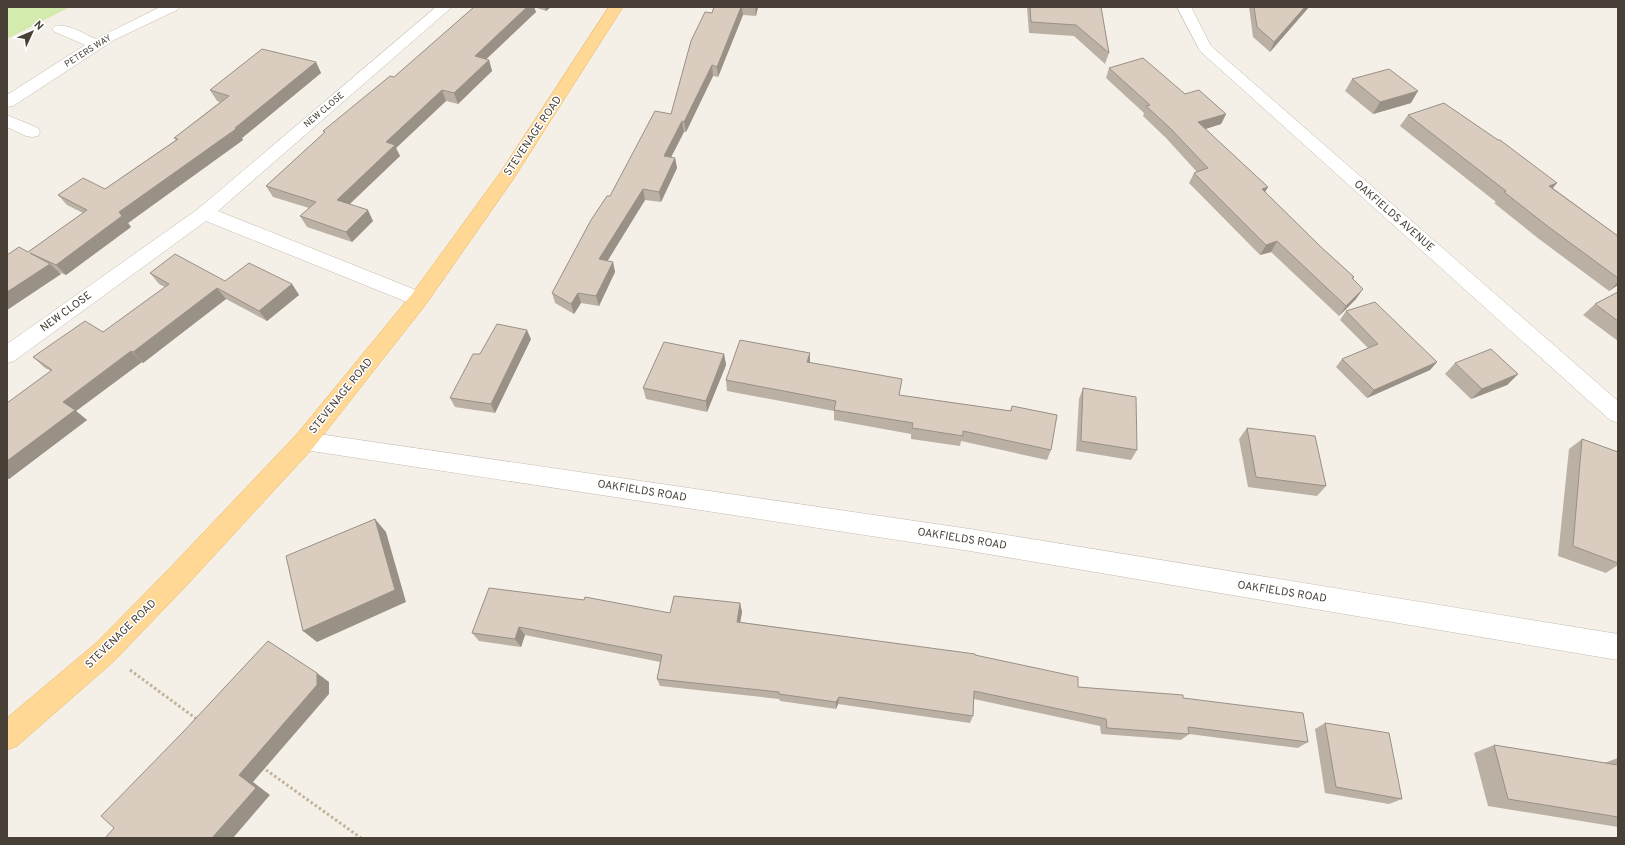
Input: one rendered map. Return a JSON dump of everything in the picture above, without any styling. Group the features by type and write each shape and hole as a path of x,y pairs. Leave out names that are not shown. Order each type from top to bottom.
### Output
{"main road":[{"name":"STEVENAGE ROAD","path":"7,736 105,652 177,578 305,440 419,299 506,177 616,7"}],"street":[{"name":"PETERS WAY","path":"7,102 109,37 172,7"},
{"name":"NEW CLOSE","path":"7,355 204,213 445,7"},
{"name":"OAKFIELDS AVENUE","path":"1184,7 1205,48 1618,414"},
{"path":"60,29 97,45"},
{"path":"7,120 32,132"},
{"path":"204,213 419,299"},
{"name":"OAKFIELDS ROAD","path":"305,440 970,540 1618,647"}],"path":[{"path":"105,652 201,722"},
{"path":"258,764 360,838"}],"green space":[{"path":"7,7 70,7 7,39"}],"building":[{"path":"474,7 527,7 475,56 489,60 454,93 442,90 386,142 395,145 337,200 368,210 346,232 300,216 316,202 266,186 325,132 323,131 390,76 394,77"},
{"path":"714,7 741,7 717,67 712,65 684,122 682,121 664,156 675,158 659,192 643,189 599,259 613,262 596,296 578,293 571,304 552,293 591,220 607,196 610,196 655,111 671,114 691,41 705,12 712,13"},
{"path":"1030,7 1101,7 1109,53 1076,25 1031,22"},
{"path":"1254,7 1305,7 1274,42 1257,27"},
{"path":"262,49 316,62 235,128 236,129 119,212 122,216 56,265 30,253 50,264 7,292 7,255 19,247 28,252 87,210 58,195 83,178 105,189 178,139 174,138 229,96 210,90"},
{"path":"1143,58 1185,94 1199,90 1226,114 1198,122 1268,187 1262,189 1354,277 1352,278 1363,289 1346,306 1277,241 1266,245 1194,173 1208,168 1170,128 1146,106 1150,105 1109,68"},
{"path":"1389,69 1418,91 1380,102 1352,79"},
{"path":"1444,103 1500,140 1557,183 1549,186 1618,236 1618,278 1550,228 1504,192 1506,191 1408,115"},
{"path":"175,254 225,281 249,263 292,284 259,311 217,288 133,352 131,351 63,402 75,410 7,461 7,403 52,370 33,357 85,321 103,332 169,284 150,273"},
{"path":"1618,292 1618,321 1595,304"},
{"path":"1375,302 1437,362 1374,390 1342,359 1378,344 1346,311"},
{"path":"497,324 527,330 491,404 450,398 473,354 480,354"},
{"path":"740,340 810,353 807,362 902,379 899,395 1011,411 1012,406 1057,415 1051,450 963,431 963,436 912,428 913,423 834,410 836,401 726,380"},
{"path":"664,342 724,354 706,401 643,388"},
{"path":"1491,349 1518,374 1482,389 1455,363"},
{"path":"1083,388 1136,397 1137,450 1081,441"},
{"path":"1247,428 1315,436 1326,486 1256,477"},
{"path":"1582,439 1618,452 1618,563 1573,546"},
{"path":"375,519 395,590 303,631 286,556"},
{"path":"489,588 584,600 585,597 670,613 674,596 740,603 737,622 975,654 1078,677 1078,687 1183,695 1183,698 1303,713 1308,742 1188,727 1189,734 1107,728 1106,719 974,691 973,716 839,697 836,702 779,694 779,692 657,679 662,655 519,627 515,639 472,633"},
{"path":"268,641 317,673 317,685 239,775 256,788 212,838 105,838 114,828 101,816 183,732"},
{"path":"1325,723 1389,733 1402,799 1336,787"},
{"path":"1494,745 1618,765 1618,817 1508,799"}]}
